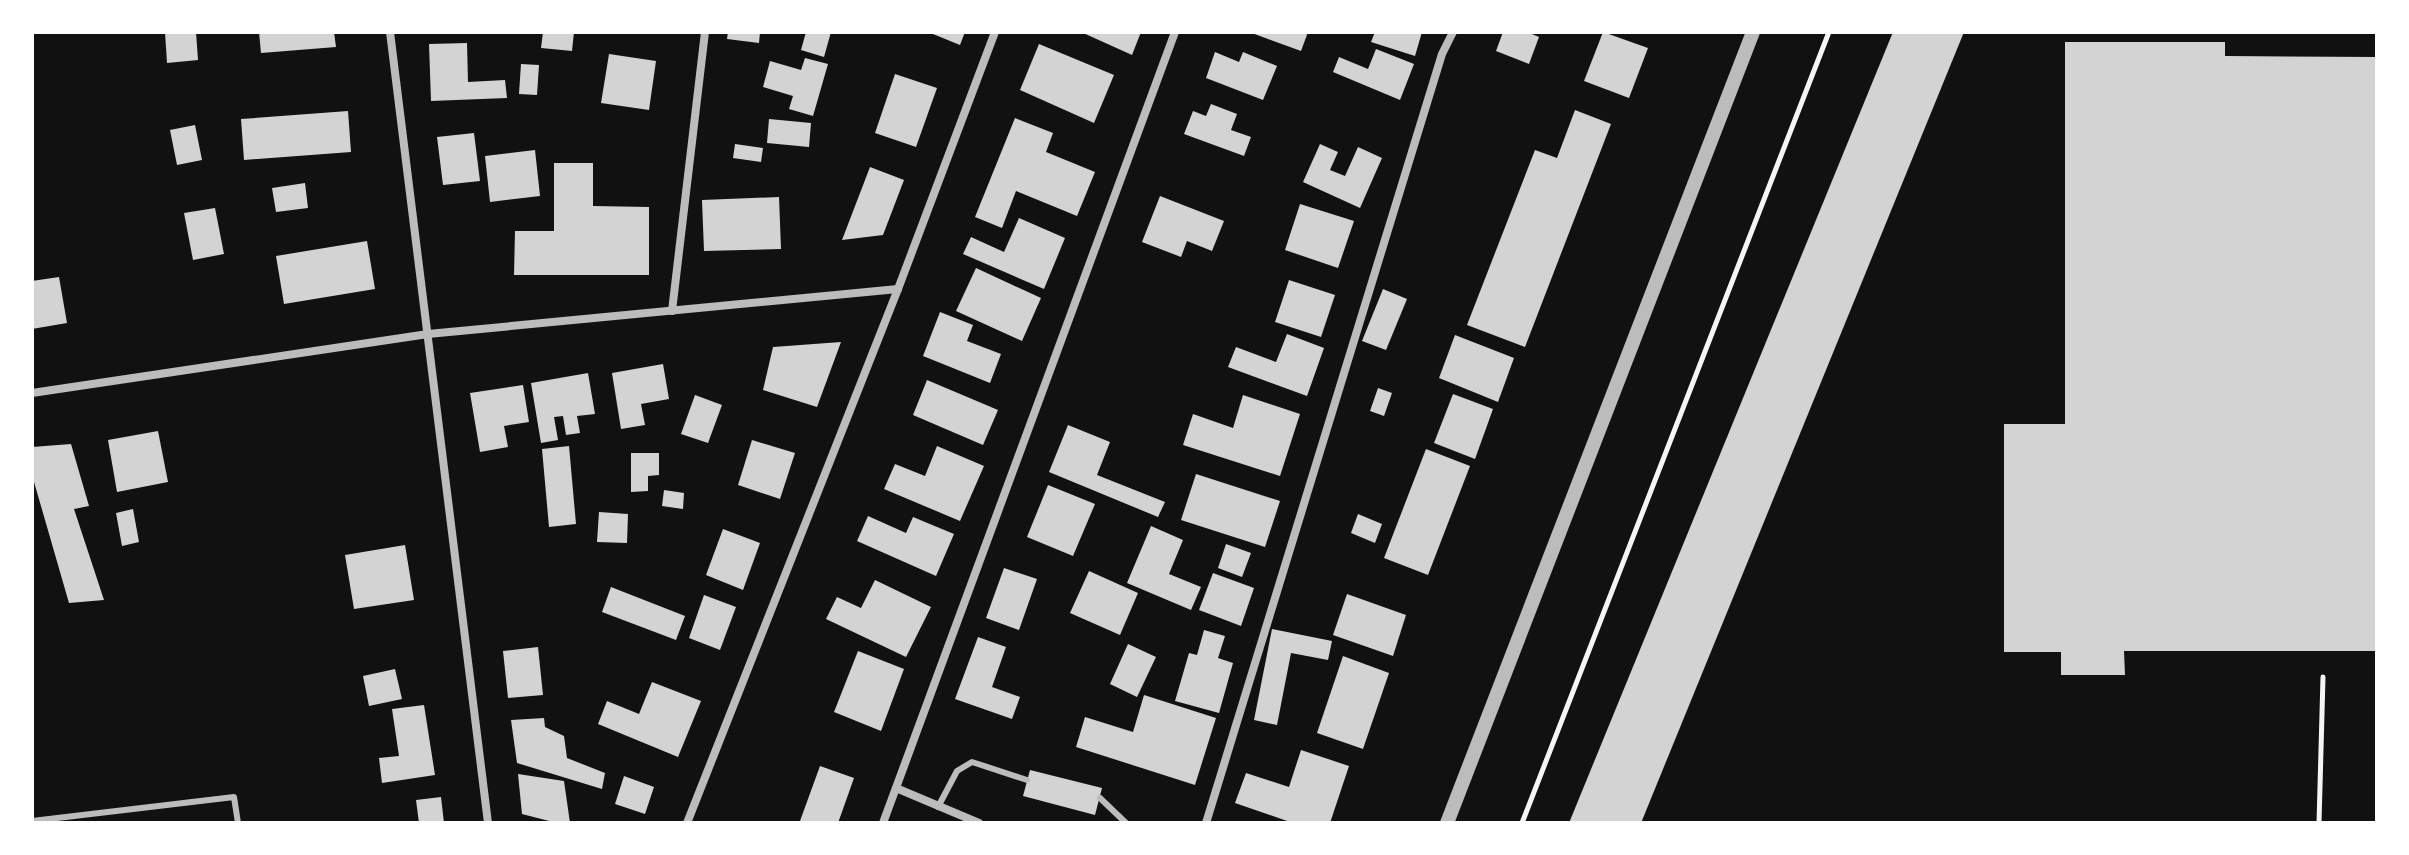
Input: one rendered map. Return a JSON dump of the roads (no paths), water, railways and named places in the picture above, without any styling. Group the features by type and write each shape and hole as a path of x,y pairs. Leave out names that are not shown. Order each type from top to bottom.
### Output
{"street":[{"path":"390,32 488,823"},
{"path":"672,311 705,32"},
{"path":"687,823 898,289 995,32"},
{"path":"883,823 1175,32"},
{"path":"1206,823 1442,54 1453,32"},
{"path":"1447,823 1753,32"},
{"path":"32,393 428,334 898,289"},
{"path":"896,788 979,823"}],"lane":[{"path":"938,807 957,771 972,762 1027,780"},
{"path":"32,821 234,797 238,823"},
{"path":"1100,798 1126,823"}]}
